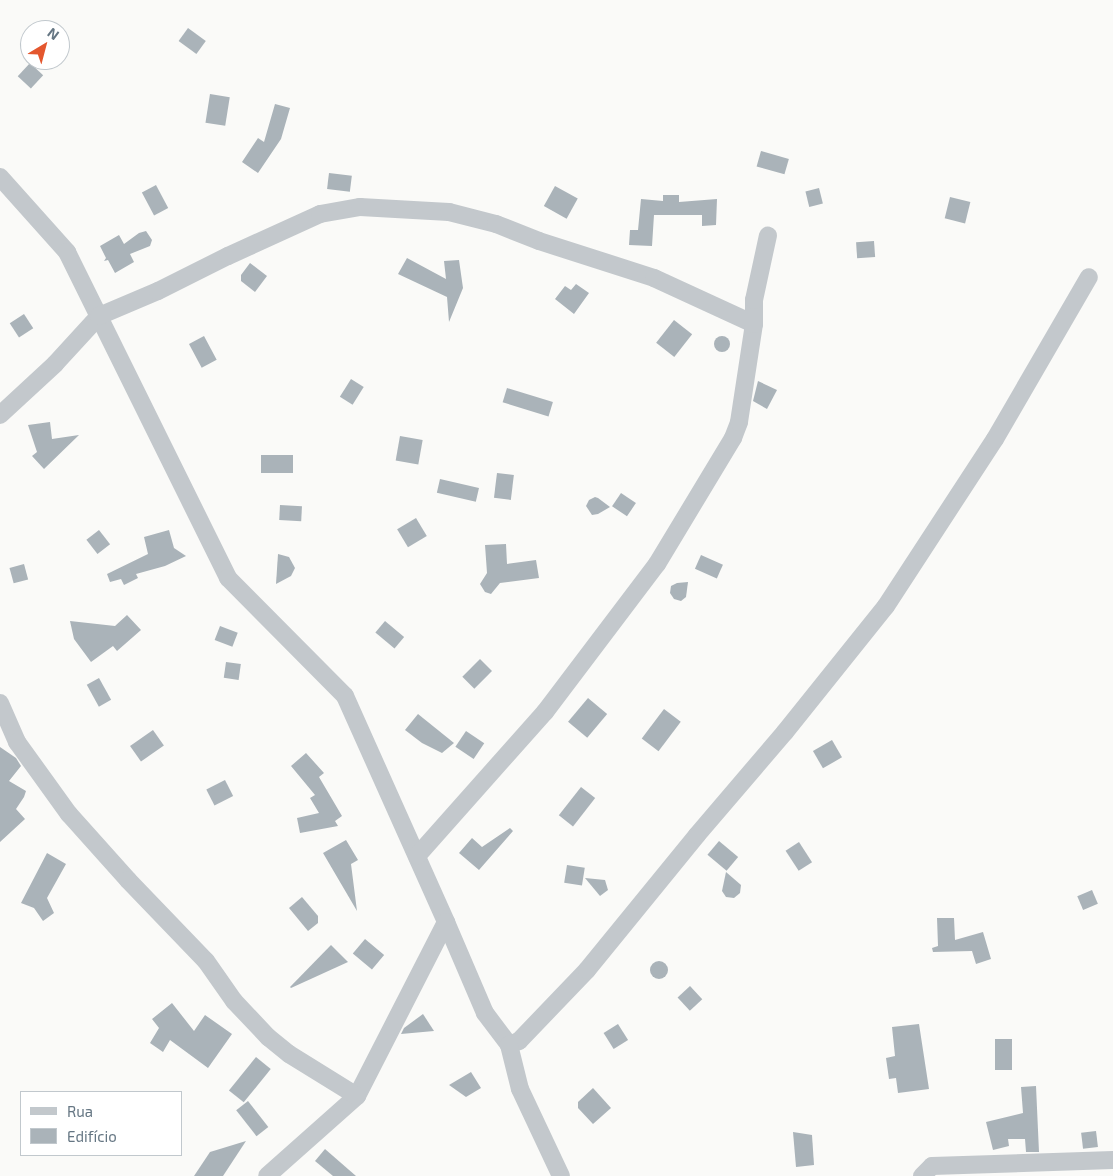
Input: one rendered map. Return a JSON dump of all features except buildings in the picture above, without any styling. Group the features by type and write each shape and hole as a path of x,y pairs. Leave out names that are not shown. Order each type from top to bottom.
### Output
{"street":[{"path":"0,177 67,252 228,578 345,696 485,1012 509,1044 520,1090 561,1176"},
{"path":"0,416 55,364 99,316 158,291 228,256 320,214 360,207 449,212 496,224 654,278 754,324"},
{"path":"417,856 545,712 657,564 733,438 739,422 754,324 754,300 768,235"},
{"path":"509,1044 519,1041 587,970 697,835 785,732 886,606 995,439 1089,277"},
{"path":"0,703 17,742 69,814 128,880 206,961 234,1001 268,1037 289,1054 357,1096"},
{"path":"267,1176 357,1096 446,922"},
{"path":"922,1176 932,1166 1113,1160"}]}
